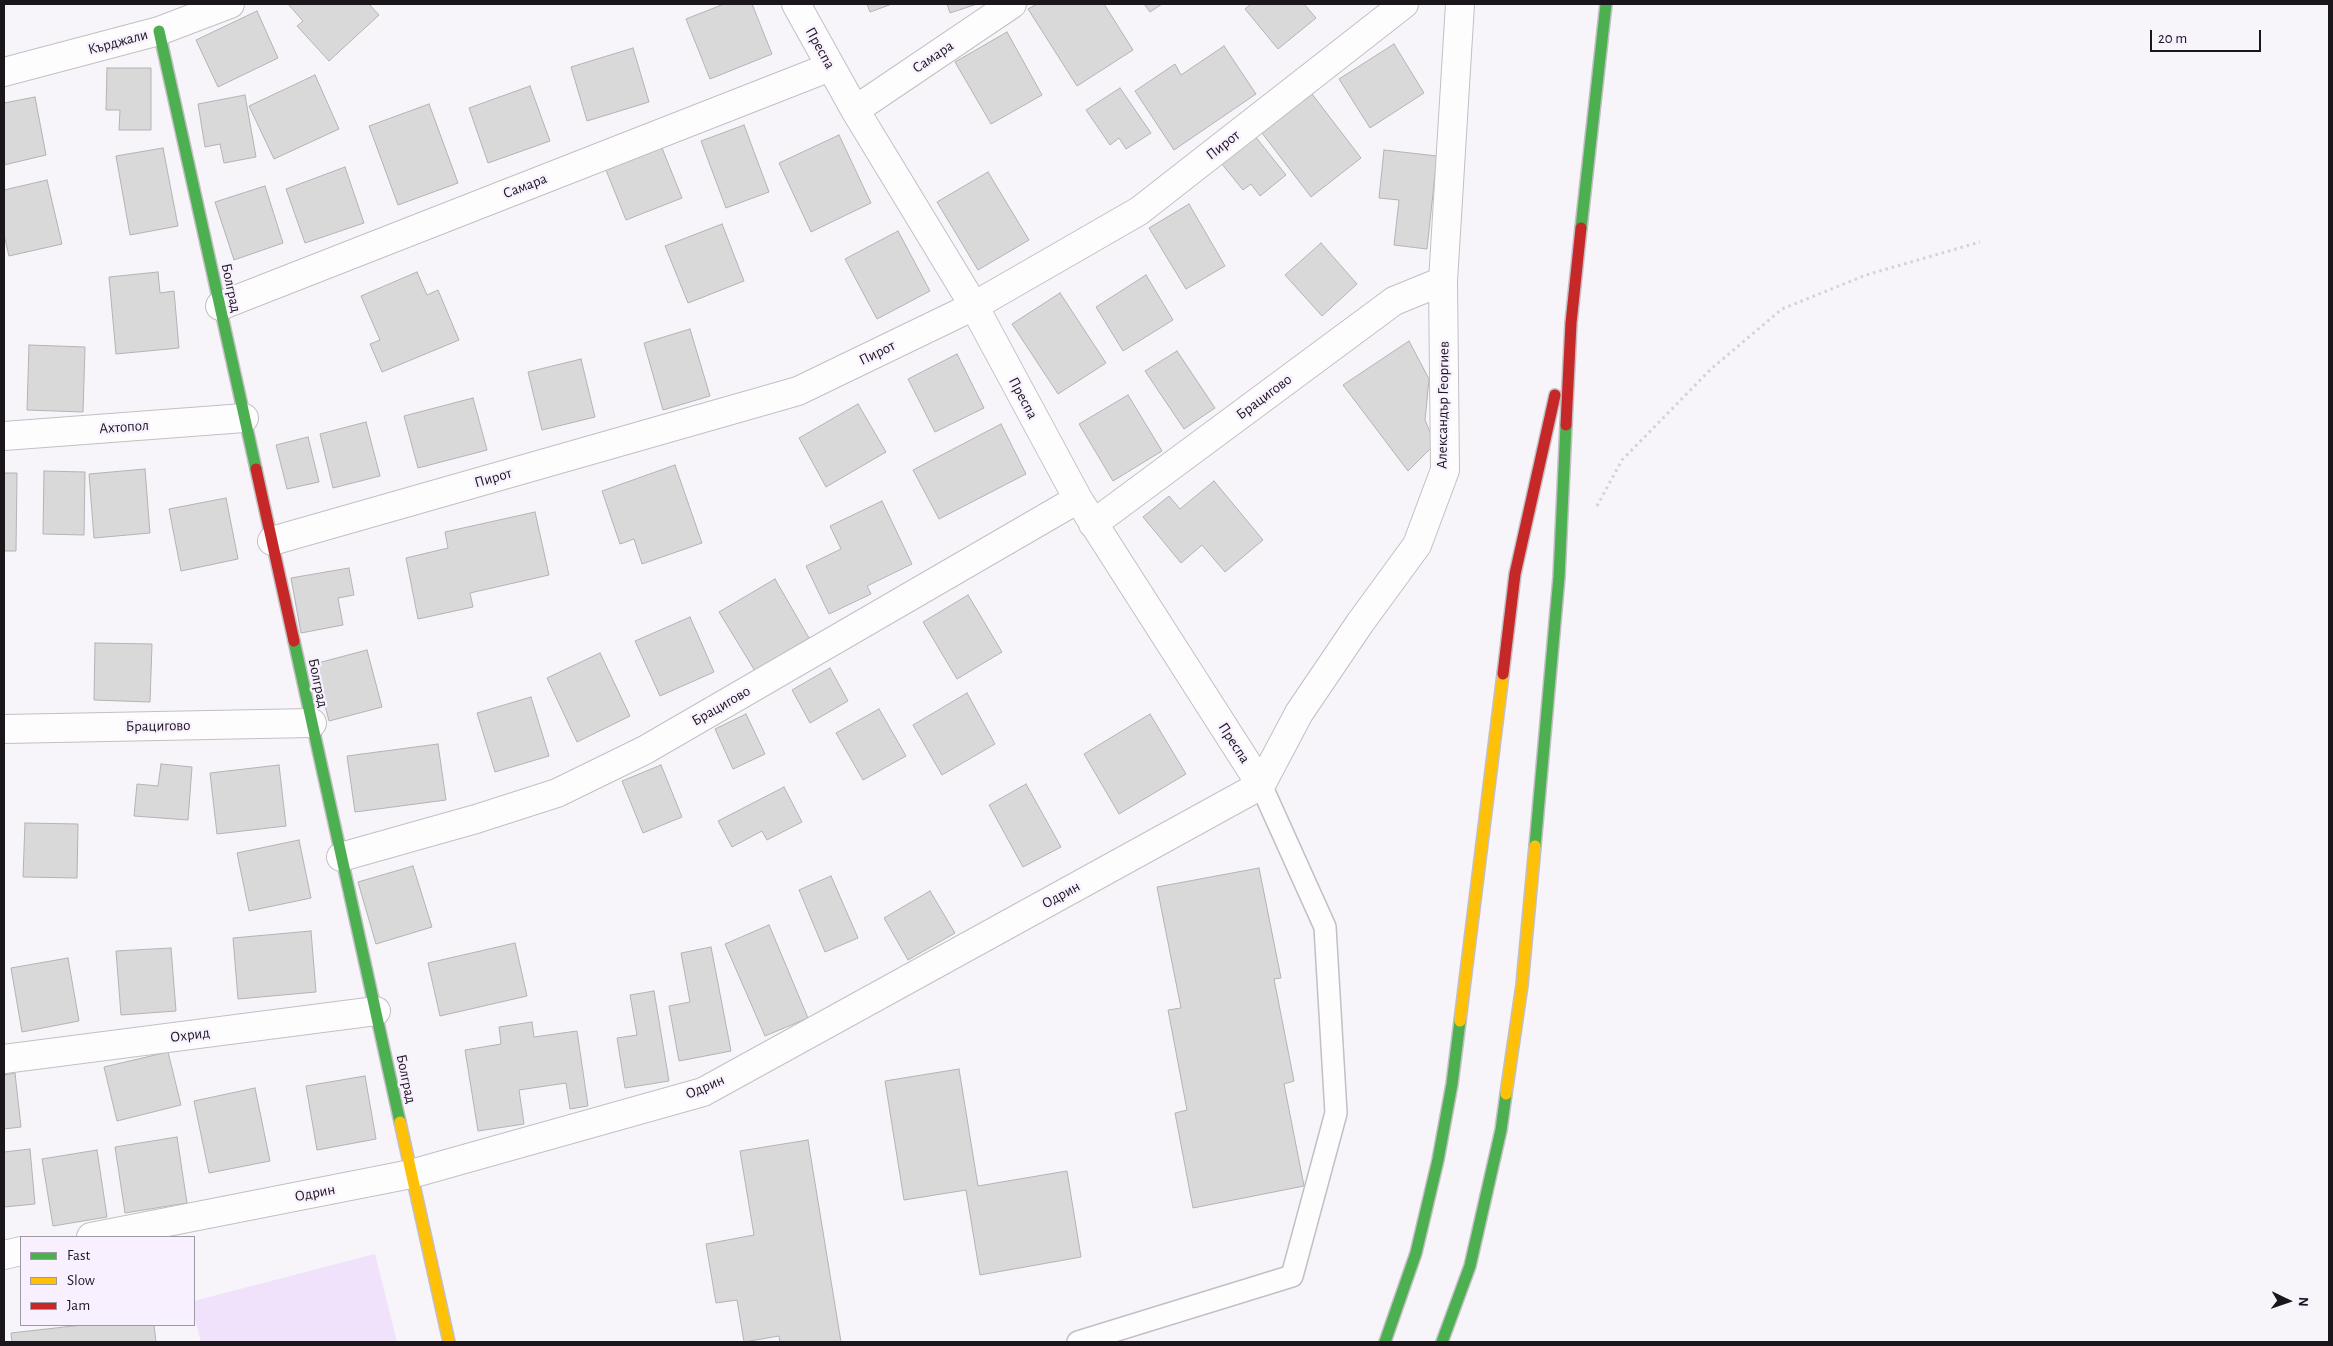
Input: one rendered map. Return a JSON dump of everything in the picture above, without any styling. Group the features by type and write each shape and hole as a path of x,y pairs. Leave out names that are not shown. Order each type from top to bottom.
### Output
{"main road":[{"path":"1442,1342 1470,1266 1484,1206 1501,1130 1522,985 1559,576 1571,323 1606,4"},
{"name":"Болград","path":"159,31 449,1342"},
{"path":"1385,1342 1416,1253 1440,1151 1452,1084 1515,574 1571,323"}],"street":[{"name":"Кърджали","path":"4,72 159,31 230,4"},
{"name":"Преспа","path":"796,4 855,110 974,306 1092,524 1261,785"},
{"name":"Самара","path":"855,110 1012,4"},
{"name":"Пирот","path":"272,541 798,392 974,306 1139,211 1404,4"},
{"name":"Александър Георгиев","path":"1261,785 1299,713 1360,623 1417,545 1445,470 1443,281 1460,4"},
{"name":"Самара","path":"220,306 830,67"},
{"name":"Брацигово","path":"1092,524 1394,301 1443,281"},
{"name":"Ахтопол","path":"4,436 244,418"},
{"name":"Брацигово","path":"341,857 476,819 556,793 645,750 1078,499"},
{"name":"Брацигово","path":"4,729 312,723"},
{"name":"Одрин","path":"96,1236 412,1174 703,1092 1261,785"},
{"name":"Охрид","path":"4,1059 376,1012"},
{"path":"4,1254 20,1251"}],"lane":[{"path":"1078,1342 1292,1276 1336,1113 1325,927 1261,785"}],"path":[{"path":"1595,510 1622,460 1711,369 1782,309 1866,275 1980,242"}],"shaded area":[{"path":"375,1254 397,1342 201,1342 195,1319 195,1301"}],"building":[{"path":"288,4 369,4 379,15 329,61 297,26 303,21"},
{"path":"724,4 752,4 772,54 710,79 686,19"},
{"path":"867,4 892,4 870,12"},
{"path":"947,4 977,4 950,13"},
{"path":"1037,4 1104,4 1133,50 1077,86 1028,9"},
{"path":"1144,4 1162,4 1150,12"},
{"path":"1251,4 1304,4 1316,18 1278,49 1245,9"},
{"path":"257,11 278,58 218,87 196,40"},
{"path":"1007,32 1042,95 991,124 955,62"},
{"path":"1394,44 1424,93 1370,128 1339,79"},
{"path":"1224,46 1256,94 1174,150 1135,91 1175,64 1181,75"},
{"path":"633,48 649,102 587,121 571,67"},
{"path":"107,68 151,68 151,130 119,130 120,110 106,110"},
{"path":"315,75 339,129 274,159 249,106"},
{"path":"530,86 550,141 488,163 469,108"},
{"path":"1120,88 1151,133 1126,149 1119,138 1110,145 1086,110"},
{"path":"1312,94 1361,158 1311,197 1262,133"},
{"path":"245,95 256,157 224,163 220,144 205,147 198,104"},
{"path":"35,97 46,155 4,165 4,103"},
{"path":"429,104 458,183 398,205 369,126"},
{"path":"744,125 769,192 726,208 701,141"},
{"path":"1251,131 1286,175 1260,196 1251,184 1243,190 1217,158"},
{"path":"839,135 871,203 811,232 779,163"},
{"path":"163,148 178,226 130,235 116,156"},
{"path":"662,148 682,198 626,220 606,170"},
{"path":"1384,150 1437,156 1427,249 1394,245 1399,200 1379,198"},
{"path":"345,167 364,223 305,243 286,189"},
{"path":"988,172 1029,240 978,270 937,202"},
{"path":"47,180 62,244 9,256 4,235 4,190"},
{"path":"265,186 283,243 234,260 215,202"},
{"path":"1189,204 1225,266 1186,289 1149,228"},
{"path":"722,224 744,281 688,303 665,246"},
{"path":"898,231 930,291 877,319 845,259"},
{"path":"1321,243 1357,284 1322,316 1285,275"},
{"path":"158,272 160,293 174,291 179,348 116,354 109,277"},
{"path":"417,272 427,295 438,290 459,340 382,372 370,344 380,340 361,296"},
{"path":"1146,275 1173,320 1123,351 1096,307"},
{"path":"1060,293 1106,363 1058,394 1012,324"},
{"path":"690,329 710,396 663,410 644,343"},
{"path":"1409,341 1429,379 1425,420 1435,444 1408,471 1343,385"},
{"path":"29,345 85,347 83,412 27,410"},
{"path":"1177,351 1215,408 1184,429 1145,371"},
{"path":"957,354 984,408 935,432 908,379"},
{"path":"581,359 595,417 542,430 528,372"},
{"path":"1128,395 1162,451 1113,481 1079,424"},
{"path":"473,398 487,450 418,468 404,416"},
{"path":"858,404 886,452 826,487 799,438"},
{"path":"366,422 380,476 333,488 320,434"},
{"path":"1001,424 1026,474 939,519 913,470"},
{"path":"308,437 319,482 287,489 276,445"},
{"path":"675,465 702,543 642,564 634,539 620,544 602,491"},
{"path":"145,469 150,533 94,538 89,474"},
{"path":"44,471 85,472 84,535 43,534"},
{"path":"4,473 17,473 16,551 4,551"},
{"path":"1214,481 1263,540 1225,572 1202,545 1181,563 1143,517 1169,496 1180,509"},
{"path":"226,498 238,559 181,571 169,509"},
{"path":"882,501 912,564 867,586 871,594 829,614 806,566 841,549 830,526"},
{"path":"535,512 549,575 470,593 473,607 418,619 406,558 448,548 445,532"},
{"path":"349,568 354,595 338,598 343,625 301,633 291,578"},
{"path":"775,579 809,638 755,671 719,612"},
{"path":"968,595 1002,652 957,679 923,622"},
{"path":"690,617 714,672 660,696 635,641"},
{"path":"95,643 152,644 150,702 94,700"},
{"path":"367,650 382,707 329,721 314,664"},
{"path":"600,653 630,716 577,742 547,678"},
{"path":"830,668 848,701 810,723 792,690"},
{"path":"967,693 995,744 942,775 913,725"},
{"path":"531,697 549,756 495,772 477,713"},
{"path":"879,709 906,756 863,780 836,733"},
{"path":"746,714 765,754 733,769 715,729"},
{"path":"1150,714 1186,774 1119,814 1084,754"},
{"path":"438,744 446,800 355,812 347,756"},
{"path":"161,764 192,767 188,820 134,816 137,784 158,786"},
{"path":"279,765 286,826 217,834 210,773"},
{"path":"661,765 682,817 643,833 622,781"},
{"path":"1026,784 1061,847 1023,867 989,805"},
{"path":"784,787 802,822 767,840 762,831 732,847 718,821"},
{"path":"25,823 78,824 77,878 23,877"},
{"path":"299,840 311,898 249,911 237,853"},
{"path":"413,866 432,927 376,944 358,882"},
{"path":"1259,868 1281,978 1274,979 1294,1081 1284,1084 1304,1186 1193,1208 1175,1113 1187,1110 1168,1010 1181,1008 1157,887"},
{"path":"831,876 858,938 825,952 799,890"},
{"path":"930,891 955,933 908,960 884,918"},
{"path":"769,925 808,1018 765,1036 725,944"},
{"path":"311,931 316,992 238,999 233,938"},
{"path":"515,943 527,996 440,1016 428,963"},
{"path":"711,947 731,1051 679,1061 669,1006 690,1002 681,953"},
{"path":"171,948 176,1011 121,1015 116,951"},
{"path":"68,958 79,1021 22,1032 11,968"},
{"path":"654,991 669,1081 625,1088 617,1038 637,1035 630,995"},
{"path":"532,1022 534,1037 577,1031 588,1106 570,1109 566,1083 519,1090 524,1124 478,1131 465,1050 501,1044 499,1027"},
{"path":"168,1052 181,1105 117,1121 104,1067"},
{"path":"959,1069 978,1186 1067,1171 1081,1257 980,1275 966,1190 904,1200 885,1081"},
{"path":"15,1073 21,1127 4,1129 4,1075"},
{"path":"365,1076 376,1139 317,1150 306,1086"},
{"path":"255,1088 270,1161 209,1173 194,1101"},
{"path":"177,1137 187,1203 125,1213 115,1147"},
{"path":"808,1140 841,1342 780,1342 779,1336 744,1342 737,1300 716,1303 706,1244 754,1235 740,1151"},
{"path":"30,1149 35,1204 4,1207 4,1152"},
{"path":"97,1150 107,1217 53,1226 42,1159"},
{"path":"73,1326 154,1326 156,1342 12,1342 11,1333"}],"traffic: fast":[{"path":"1581,228 1606,4"},
{"path":"159,31 256,469"},
{"path":"1535,846 1559,577 1566,425"},
{"path":"294,641 400,1122"},
{"path":"1385,1342 1416,1253 1438,1160 1452,1084 1460,1021"},
{"path":"1442,1342 1470,1266 1501,1130 1506,1094"}],"traffic: slow":[{"path":"1460,1021 1503,674"},
{"path":"1506,1094 1522,985 1535,846"},
{"path":"400,1122 449,1342"}],"traffic: jam":[{"path":"1566,425 1571,323 1581,228"},
{"path":"1503,674 1515,574 1555,395"},
{"path":"256,469 294,641"}]}
